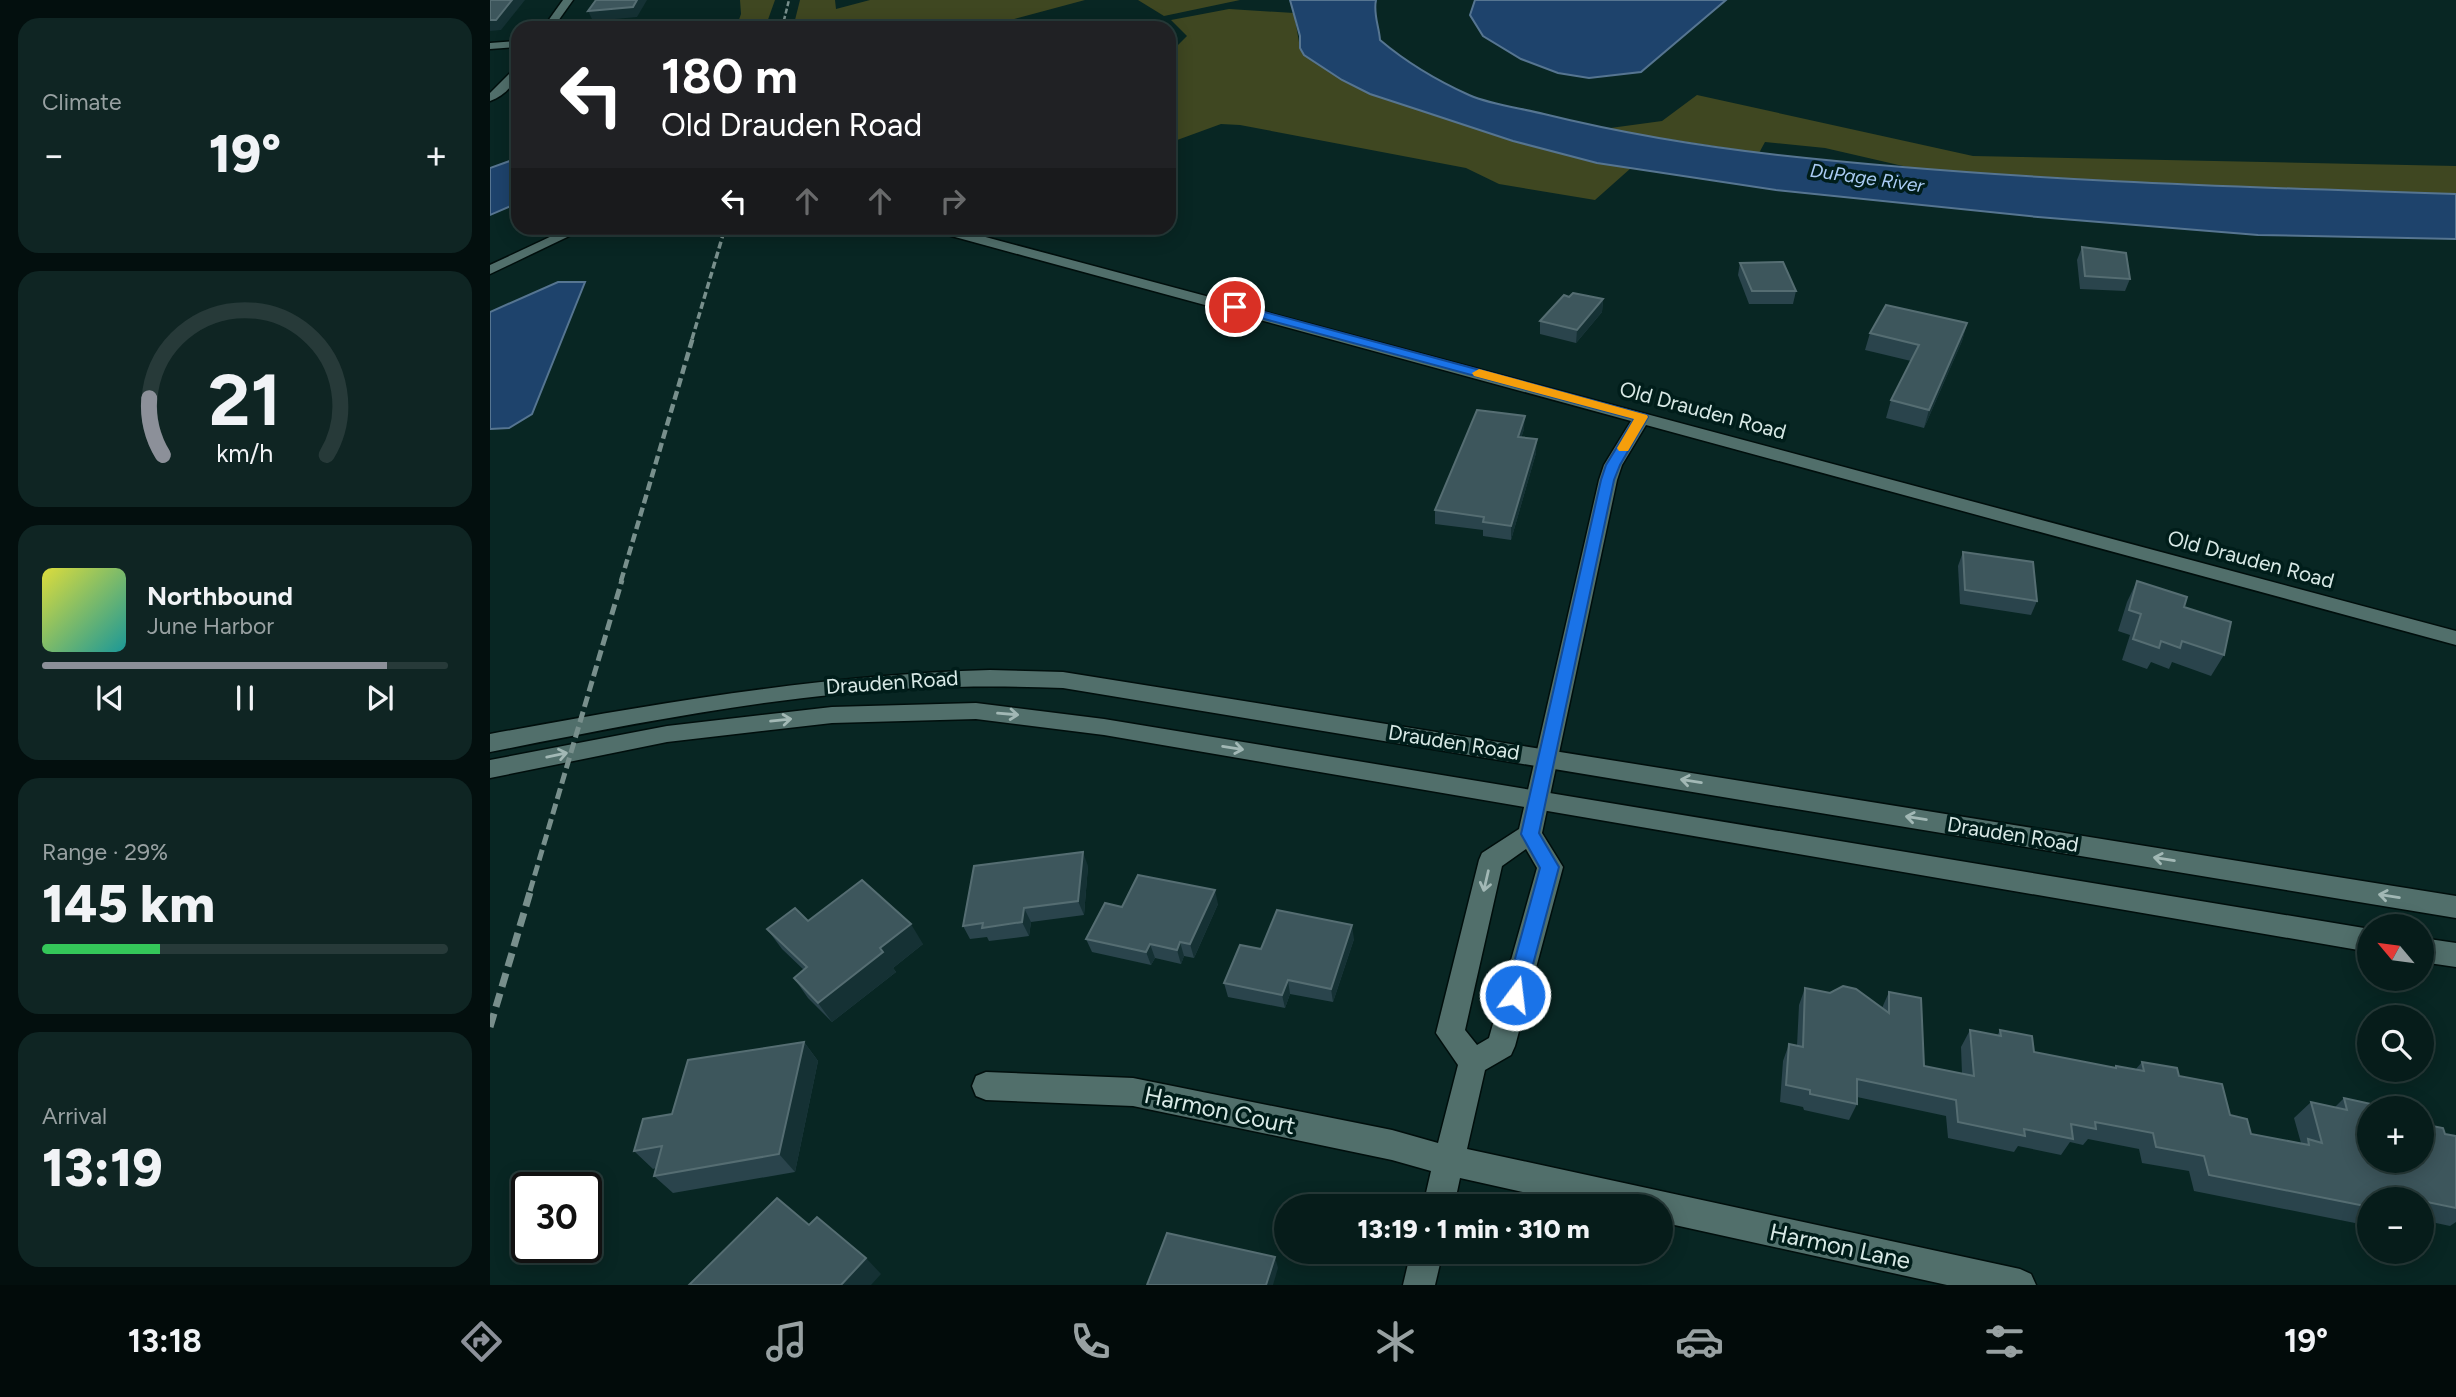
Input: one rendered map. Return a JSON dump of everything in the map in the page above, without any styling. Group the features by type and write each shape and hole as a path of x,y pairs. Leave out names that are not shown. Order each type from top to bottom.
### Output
{"street":[{"path":"553,21 568,0"},
{"path":"490,46 511,44"},
{"path":"490,98 503,89 511,78"},
{"path":"490,256 541,235"},
{"path":"490,270 564,235"},
{"name":"Old Drauden Road","path":"964,235 2456,638"},
{"path":"1441,1194 1474,1062 1501,1046 1550,867 1530,834 1537,799 1608,480 1613,465 1642,417"},
{"name":"Drauden Road","path":"490,743 760,694 841,685 991,676 1063,680 2456,907"},
{"name":"Drauden Road","path":"490,769 667,734 752,723 902,711 976,711 1118,729 2357,939"},
{"path":"1474,1062 1450,1033 1491,860 1530,834"},
{"path":"2434,952 2456,955"},
{"name":"Harmon Court","path":"986,1086 1133,1091 1392,1145 1450,1161"},
{"name":"Harmon Lane","path":"1450,1161 1603,1194"},
{"name":"Harmon Lane","path":"1673,1209 2020,1285"},
{"path":"1419,1285 1424,1264"}],"green space":[{"path":"740,0 775,0 768,21 738,21"},
{"path":"800,0 835,0 836,9 870,0 1085,0 1007,21 795,21"},
{"path":"1138,0 1240,0 1164,16"},
{"path":"1229,9 1294,13 1300,48 1304,55 1342,80 1370,94 1597,163 1631,168 1595,200 1499,184 1466,168 1240,125 1221,124 1176,140 1176,47 1187,36 1176,25 1176,21 1171,20"},
{"path":"1697,95 1973,156 2456,166 2456,194 2228,188 1916,169 1825,148 1765,142 1759,153 1603,129 1662,121"}],"water":[{"name":"DuPage River","path":"1290,0 1376,0 1380,40 1434,77 1487,101 1602,127 1748,151 1948,171 2201,185 2456,194 2456,239 2258,235 2038,217 1776,190 1597,163 1513,141 1370,94 1342,80 1304,55 1300,48 1300,36"},
{"path":"1475,0 1726,0 1641,72 1589,78 1558,73 1521,59 1483,36 1470,15"},
{"path":"511,160 511,206 490,215 490,168"},
{"path":"558,282 585,282 532,414 509,428 490,429 490,312"}],"building":[{"path":"490,0 512,0 496,20 490,20"},
{"path":"596,0 637,0 633,7 588,11"},
{"path":"2082,247 2126,253 2130,279 2085,276"},
{"path":"1783,262 1796,291 1752,291 1740,263"},
{"path":"1573,293 1603,299 1577,330 1540,321 1564,295 1569,297"},
{"path":"1886,305 1967,323 1929,410 1891,400 1919,345 1870,333"},
{"path":"1477,410 1525,416 1518,437 1537,439 1511,526 1483,522 1484,517 1435,510"},
{"path":"1963,552 2033,562 2037,601 1965,590"},
{"path":"2137,581 2187,597 2184,607 2231,622 2224,655 2182,641 2180,648 2161,641 2159,648 2133,639 2141,614 2129,610"},
{"path":"1083,852 1078,901 1024,908 1022,922 982,928 983,923 963,926 974,866"},
{"path":"1138,875 1215,890 1190,944 1180,942 1177,950 1150,944 1146,952 1086,939 1105,903 1122,907"},
{"path":"862,880 911,924 880,948 883,952 818,1003 794,978 807,967 767,929 795,908 808,921"},
{"path":"1277,910 1352,925 1331,989 1288,980 1282,995 1224,983 1240,945 1261,949"},
{"path":"1843,986 1856,989 1889,1013 1889,992 1921,998 1924,1066 1974,1076 1970,1030 2001,1036 2000,1030 2032,1036 2034,1052 2144,1071 2142,1062 2177,1068 2179,1076 2222,1084 2230,1115 2247,1119 2251,1134 2309,1145 2308,1139 2322,1143 2311,1102 2347,1110 2344,1098 2357,1101 2357,1173 2434,1173 2434,1126 2443,1128 2445,1134 2456,1136 2456,1208 2434,1203 2434,1187 2357,1187 2357,1204 2209,1175 2204,1156 2156,1147 2153,1133 2095,1122 2096,1129 2071,1124 2073,1139 2024,1129 2025,1136 1958,1122 1956,1100 1857,1079 1857,1104 1810,1094 1810,1090 1786,1085 1789,1044 1803,1047 1805,988 1830,993"},
{"path":"804,1042 779,1154 654,1176 662,1146 634,1151 643,1119 672,1114 688,1060"},
{"path":"777,1198 809,1225 817,1217 866,1258 841,1285 689,1285"},
{"path":"1167,1233 1274,1257 1266,1285 1147,1285"}],"railway":[{"path":"784,21 789,0"},
{"path":"692,339 723,235"},
{"path":"621,581 693,337"},
{"path":"530,891 622,580"},
{"path":"490,1027 531,889"}],"slow traffic":[{"path":"1479,373 1642,417 1623,448"}],"route":[{"path":"1235,307 1642,417 1613,465 1608,480 1530,834 1550,867 1515,995"}]}
